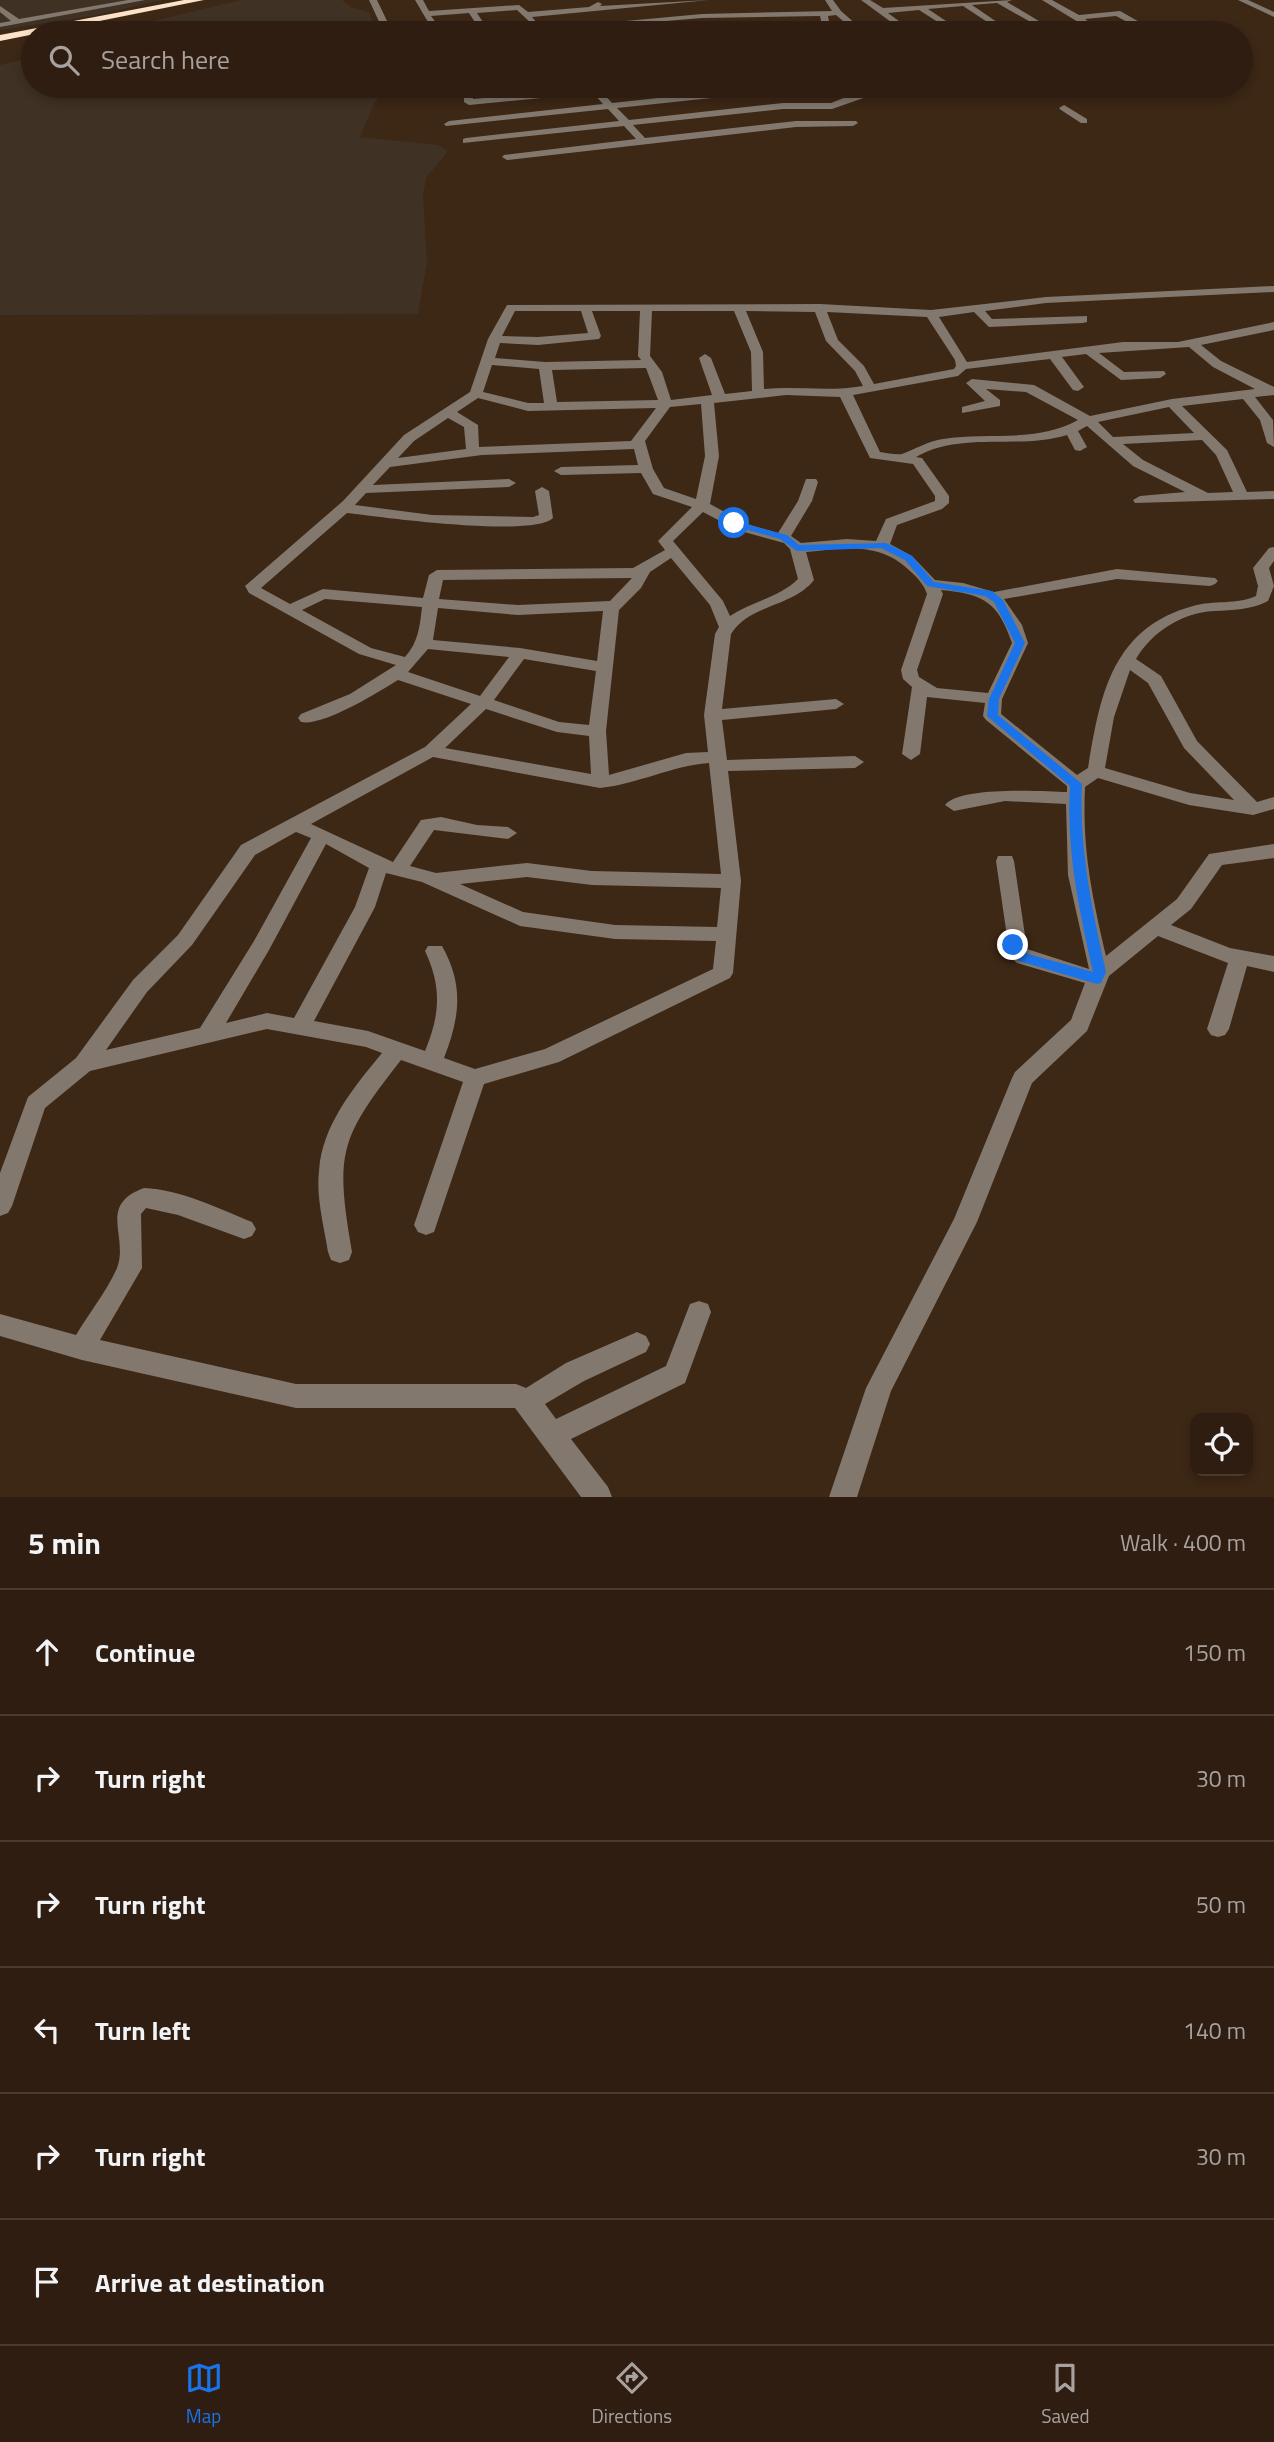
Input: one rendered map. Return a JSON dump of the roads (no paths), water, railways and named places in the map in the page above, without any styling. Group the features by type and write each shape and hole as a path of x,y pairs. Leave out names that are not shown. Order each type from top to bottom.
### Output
{"highway":[{"path":"87,21 185,0"},
{"path":"83,21 199,0"},
{"path":"0,36 21,32"},
{"path":"0,36 21,32"}],"street":[{"path":"24,21 141,0"},
{"path":"373,0 383,21"},
{"path":"430,21 420,0 433,0"},
{"path":"591,9 604,0"},
{"path":"526,15 705,0"},
{"path":"830,0 838,13 848,21"},
{"path":"865,0 895,21"},
{"path":"881,11 1001,0 1036,21"},
{"path":"1046,0 1082,21"},
{"path":"1242,0 1274,15"},
{"path":"965,4 991,21"},
{"path":"1105,6 1133,21"},
{"path":"426,14 519,7 532,21"},
{"path":"0,8 18,22"},
{"path":"921,8 941,21"},
{"path":"1050,11 1063,10"},
{"path":"472,11 478,21"},
{"path":"1023,13 1036,12"},
{"path":"824,13 826,21"},
{"path":"648,21 702,16 838,13"},
{"path":"1077,18 1117,13"},
{"path":"0,25 21,21"},
{"path":"469,98 469,102 506,98"},
{"path":"602,98 643,141"},
{"path":"449,124 681,98 700,115"},
{"path":"466,141 783,106 825,107 855,98"},
{"path":"1064,108 1084,121"},
{"path":"507,157 796,124 853,123"},
{"path":"597,731 557,727 484,702 400,668 254,590 254,582 344,508 414,434 476,394 494,340 511,307 820,308 931,314 1065,298 1274,289"},
{"path":"585,306 600,350"},
{"path":"646,308 644,356 656,372 666,404"},
{"path":"820,308 832,341 860,369 870,387"},
{"path":"739,309 757,352 758,394"},
{"path":"978,310 989,323 1083,319"},
{"path":"931,314 960,369 995,403 967,410"},
{"path":"476,394 528,407 666,404 786,391 845,393 960,369 1053,354 1192,344 1274,326"},
{"path":"494,340 538,341 600,350 648,364"},
{"path":"1192,344 1217,364 1271,391"},
{"path":"489,361 545,366 600,350"},
{"path":"1088,350 1121,376 1160,374"},
{"path":"1053,354 1078,387"},
{"path":"84,1064 267,1021 368,1039 475,1078 551,1056 723,973 731,881 713,715 727,627 717,604 665,541 702,506 712,456 714,400 705,358"},
{"path":"1011,362 1033,385"},
{"path":"545,366 551,405"},
{"path":"974,384 1029,388 1088,420 1112,446 1138,463 1201,495"},
{"path":"904,458 919,450 971,439 1048,436 1088,420 1172,403 1271,391"},
{"path":"845,393 873,452 882,457 904,458 922,465 942,496 942,503 891,522 883,545"},
{"path":"1246,394 1266,420 1274,443"},
{"path":"1172,403 1222,453 1242,496"},
{"path":"637,445 666,404"},
{"path":"448,413 471,425 472,453"},
{"path":"1071,429 1080,447"},
{"path":"1110,441 1206,436"},
{"path":"383,464 472,453 637,445"},
{"path":"637,445 654,487 662,494 702,506 749,530 783,537 797,548 805,584 795,591 756,605 727,627"},
{"path":"561,471 646,469"},
{"path":"783,537 805,500 811,482"},
{"path":"362,489 398,492 460,484 509,483"},
{"path":"344,508 432,519 540,521 547,514 541,491"},
{"path":"1140,500 1201,495 1274,495"},
{"path":"797,548 883,545 909,558 930,584 935,601 909,670 911,679 920,687 940,694 994,699"},
{"path":"954,806 1005,795 1076,791 1096,771 1110,694 1126,660 1144,634 1170,618 1205,607 1252,605 1262,598 1266,586 1261,568 1274,551"},
{"path":"289,610 323,594 528,610 612,606 636,585 643,571 657,557 675,552"},
{"path":"307,718 352,701 400,668 423,644 437,575 643,571"},
{"path":"930,584 995,596 1117,574 1210,581"},
{"path":"995,596 1020,643 991,709 996,721 1076,791 1078,875 1098,975"},
{"path":"600,782 597,731 612,606"},
{"path":"423,644 520,653 606,668"},
{"path":"0,1206 36,1103 84,1064 140,986 186,940 242,856 255,845 431,751 484,702 520,653"},
{"path":"1126,660 1155,680 1190,744 1253,809"},
{"path":"911,754 920,687"},
{"path":"713,715 836,704"},
{"path":"431,751 600,782 619,780 679,760 855,762"},
{"path":"1096,771 1189,799 1253,809 1274,803"},
{"path":"301,1025 389,868 428,824 441,822 477,831 508,833"},
{"path":"294,824 389,868 434,880 493,910 520,919 615,932 726,934"},
{"path":"206,1035 262,945 322,835"},
{"path":"843,1497 879,1388 965,1222 1023,1078 1080,1025 1098,975 1190,897 1216,859 1274,851"},
{"path":"1005,861 1017,952 1024,958 1098,975"},
{"path":"434,880 527,870 592,878 731,881"},
{"path":"1155,927 1239,958 1274,964"},
{"path":"431,1062 450,1009 445,974 435,951"},
{"path":"1218,1029 1239,958"},
{"path":"340,1252 331,1181 332,1157 350,1111 397,1049"},
{"path":"426,1225 475,1078"},
{"path":"82,1348 130,1268 129,1212 133,1205 145,1198 161,1200 244,1229"},
{"path":"551,1435 676,1374 699,1312"},
{"path":"0,1325 82,1348 296,1396 516,1396 527,1401 598,1497"},
{"path":"527,1401 575,1372 636,1344"}]}
